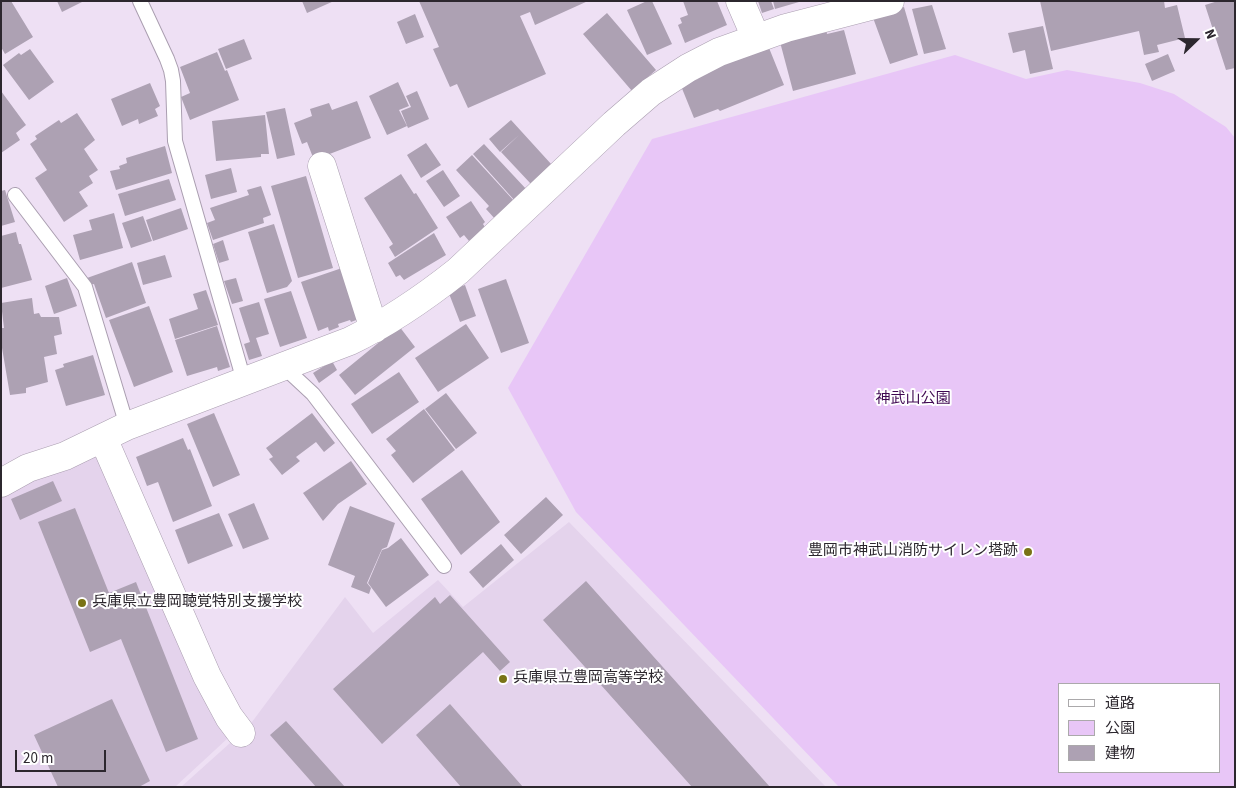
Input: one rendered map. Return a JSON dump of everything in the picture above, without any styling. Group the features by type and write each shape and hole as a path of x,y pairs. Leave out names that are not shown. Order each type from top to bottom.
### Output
{"street":[{"path":"740,1 756,38"},
{"path":"1,483 14,468 65,456 127,426 284,367 350,341 374,329 434,290 458,271 614,124 651,92 688,68 719,52 786,28 890,1"},
{"path":"322,166 374,329"},
{"path":"103,438 207,676 225,711 241,733"}],"lane":[{"path":"140,1 171,70 175,141 244,381"},
{"path":"16,195 85,287 127,426"},
{"path":"284,367 312,394 444,566"}],"shaded area":[{"name":"兵庫県立豊岡聴覚特別支援学校","path":"96,449 211,714 228,738 175,787 1,787 1,492"},
{"name":"兵庫県立豊岡高等学校","path":"569,522 826,787 181,787 249,726 345,597 373,633 438,580 463,607"}],"green space":[{"name":"神武山公園","path":"955,55 1026,79 1067,70 1140,83 1174,94 1226,127 1235,138 1235,787 839,787 576,512 508,388 652,139"}],"building":[{"path":"1,1 11,1 33,37 5,54 1,47"},
{"path":"57,1 84,1 62,12"},
{"path":"302,1 334,1 307,13"},
{"path":"419,1 588,1 535,25 530,12 520,16 546,74 468,108 457,84 450,87 433,49 439,47"},
{"path":"647,1 652,1 672,44 647,55 627,10"},
{"path":"683,1 717,1 727,25 685,43 678,25 682,23 680,18 688,15"},
{"path":"758,1 771,1 774,9 762,13"},
{"path":"773,1 799,1 799,2 775,9"},
{"path":"1040,1 1164,1 1165,8 1177,5 1185,38 1157,45 1159,52 1144,55 1139,31 1051,51"},
{"path":"1218,1 1235,1 1235,68 1226,70 1205,5"},
{"path":"932,5 946,49 924,54 912,9"},
{"path":"904,7 918,55 890,64 872,15"},
{"path":"607,13 656,70 632,91 583,34"},
{"path":"415,14 424,37 406,44 397,22"},
{"path":"1043,26 1053,69 1030,74 1025,50 1013,53 1008,33"},
{"path":"826,29 827,34 844,30 856,74 793,91 780,42"},
{"path":"244,39 252,59 226,69 218,49"},
{"path":"767,43 784,85 720,111 718,109 694,118 681,86 698,79 697,76"},
{"path":"30,49 54,82 29,100 3,65 19,53 21,55"},
{"path":"217,52 225,71 227,70 239,100 190,120 181,97 190,93 180,67"},
{"path":"1168,54 1175,71 1152,81 1145,64"},
{"path":"398,82 409,106 399,110 407,126 387,135 369,96"},
{"path":"150,83 160,106 155,109 158,116 139,124 138,119 122,126 111,99"},
{"path":"1,91 26,125 16,133 20,140 1,153"},
{"path":"417,91 429,119 408,128 401,111 411,107 406,96"},
{"path":"357,101 371,138 314,160 307,142 302,144 294,123 312,116 310,109 329,103 332,110"},
{"path":"285,108 295,155 277,159 266,112"},
{"path":"77,113 95,140 84,149 98,170 89,176 93,183 79,192 88,206 64,222 35,178 47,170 30,144 37,139 35,136 59,120 61,123"},
{"path":"265,115 269,154 261,154 261,157 216,161 212,121"},
{"path":"511,120 552,165 531,184 501,152 519,135 500,152 489,139"},
{"path":"426,143 441,165 421,178 407,155"},
{"path":"484,144 527,190 515,201 473,154"},
{"path":"165,146 172,173 116,190 110,171 120,169 119,166 127,163 126,158"},
{"path":"472,155 515,202 496,220 486,209 489,206 456,170"},
{"path":"231,168 237,192 211,199 205,175"},
{"path":"443,170 460,196 444,207 426,181"},
{"path":"401,174 414,194 416,193 438,228 395,257 389,247 393,244 364,198"},
{"path":"306,176 333,268 298,278 271,186"},
{"path":"169,179 176,200 125,216 118,194"},
{"path":"261,186 271,215 263,218 264,223 213,240 207,223 215,220 210,208 249,195 247,190"},
{"path":"5,190 15,222 1,226 1,191"},
{"path":"471,201 485,222 483,224 486,229 469,241 464,235 460,238 446,217"},
{"path":"181,208 188,229 153,241 146,220"},
{"path":"114,213 123,248 80,260 73,235 92,230 89,220"},
{"path":"143,216 152,241 131,248 122,223"},
{"path":"274,224 292,281 287,287 267,293 248,232"},
{"path":"16,232 32,280 1,288 1,236"},
{"path":"434,233 446,255 404,280 400,275 396,277 388,263"},
{"path":"223,240 229,260 219,263 213,244"},
{"path":"165,255 172,277 143,285 137,263"},
{"path":"132,262 146,303 106,318 94,284 89,285 87,278"},
{"path":"342,268 359,319 338,324 339,327 329,331 328,327 318,331 301,282"},
{"path":"67,278 77,306 54,314 45,286"},
{"path":"236,278 243,301 232,304 224,281"},
{"path":"506,279 529,343 501,353 478,289"},
{"path":"465,285 476,316 460,322 448,291"},
{"path":"206,290 218,325 175,339 169,319 198,309 193,294"},
{"path":"291,291 307,338 280,347 264,299"},
{"path":"32,298 34,314 39,313 41,317 59,317 62,334 54,336 57,354 44,357 48,382 26,388 26,393 10,395 1,342 1,328 4,328 1,303"},
{"path":"259,302 269,334 256,338 262,356 249,360 244,344 250,342 239,308"},
{"path":"149,306 173,372 134,387 109,320"},
{"path":"466,324 489,358 438,392 415,358"},
{"path":"217,326 230,367 218,371 217,367 187,376 175,340"},
{"path":"399,326 415,347 355,395 339,375"},
{"path":"93,355 105,395 66,406 55,370 64,367 63,364"},
{"path":"332,361 337,370 319,383 313,373"},
{"path":"399,372 419,402 372,434 351,404"},
{"path":"446,393 477,433 456,449 425,409"},
{"path":"424,409 455,450 413,483 391,455 396,451 386,439"},
{"path":"214,413 240,475 213,487 187,424"},
{"path":"312,413 335,443 324,452 316,442 296,457 300,461 282,475 269,459 273,457 266,448"},
{"path":"183,438 188,450 190,449 212,506 173,522 158,482 147,486 136,457"},
{"path":"351,461 367,484 338,504 323,521 303,493"},
{"path":"462,470 500,522 461,555 421,499"},
{"path":"53,481 62,501 20,520 11,499"},
{"path":"546,497 563,515 521,554 504,535"},
{"path":"254,503 269,539 243,549 228,514"},
{"path":"350,506 395,523 387,547 382,549 367,583 371,588 369,594 351,587 355,576 328,565"},
{"path":"75,508 109,593 136,582 198,739 166,752 121,639 90,652 38,522"},
{"path":"219,513 233,546 188,564 175,530"},
{"path":"401,538 429,575 386,607 368,583 382,550 388,548"},
{"path":"501,544 514,560 483,588 469,572"},
{"path":"586,581 770,787 692,787 543,620"},
{"path":"450,595 510,662 500,671 483,652 382,744 333,689 435,597 440,604"},
{"path":"112,699 150,781 139,787 58,787 34,735"},
{"path":"450,704 523,787 461,787 416,735"},
{"path":"286,721 345,787 316,787 270,735"}],"place":[{"name":"豊岡市神武山消防サイレン塔跡","path":"1028,552"},
{"name":"兵庫県立豊岡聴覚特別支援学校","path":"82,603"},
{"name":"兵庫県立豊岡高等学校","path":"503,679"}]}
